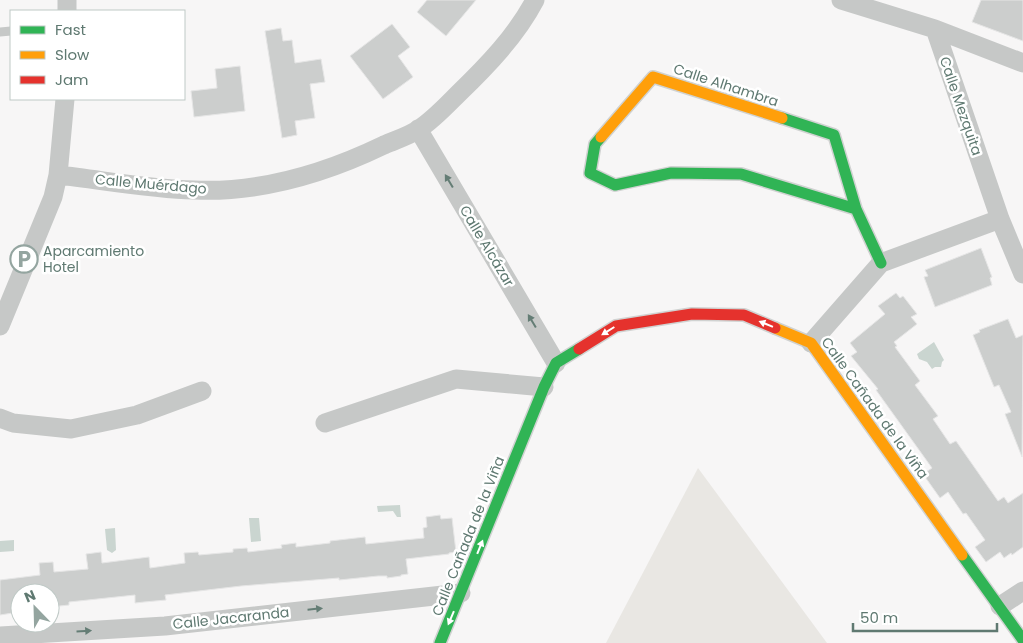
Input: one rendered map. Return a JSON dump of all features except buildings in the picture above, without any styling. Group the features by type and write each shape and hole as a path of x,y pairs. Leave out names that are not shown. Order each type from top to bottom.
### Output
{"street":[{"name":"Calle Muérdago","path":"58,175 195,190 240,188 291,179 337,166 418,130 449,103 489,63 526,16 535,0"},
{"path":"841,0 935,29 1023,63"},
{"name":"Calle Mezquita","path":"935,29 1000,219 1023,274"},
{"name":"Calle Alhambra","path":"856,209 741,174 672,173 615,185 590,173 596,144 652,77 834,135 856,209 881,263"},
{"path":"0,326 49,209 58,175 65,100"},
{"name":"Calle Alcázar","path":"418,130 556,363"},
{"path":"812,343 881,263 1000,219"},
{"name":"Calle Cañada de la Viña","path":"440,643 544,387 556,363 616,326 692,314 744,315 812,343 1023,640"},
{"path":"325,423 456,379 544,387"},
{"path":"0,418 13,423 71,429 137,415 202,391"},
{"path":"1000,606 1023,591"},
{"name":"Calle Jacaranda","path":"0,636 166,634 461,593"}],"shaded area":[{"path":"934,342 944,360 941,367 932,369 927,362 919,359 917,354"},
{"path":"698,468 827,643 606,643"},
{"path":"400,505 401,517 397,517 393,511 378,512 377,506"},
{"path":"249,518 259,518 261,541 251,542"},
{"path":"115,528 116,550 112,553 107,550 105,529"},
{"path":"14,540 14,551 0,552 0,541"}],"traffic: fast":[{"path":"782,118 834,135 856,209 881,263"},
{"path":"601,137 595,144 590,173 615,185 671,173 741,174 856,209"},
{"path":"440,643 544,387 556,363 579,349"},
{"path":"962,555 1023,640"}],"traffic: slow":[{"path":"601,137 653,77 782,118"},
{"path":"775,328 811,343 962,555"}],"traffic: jam":[{"path":"579,349 616,326 692,314 744,315 775,328"}],"place":[{"name":"Aparcamiento Hotel","path":"24,259"}]}
